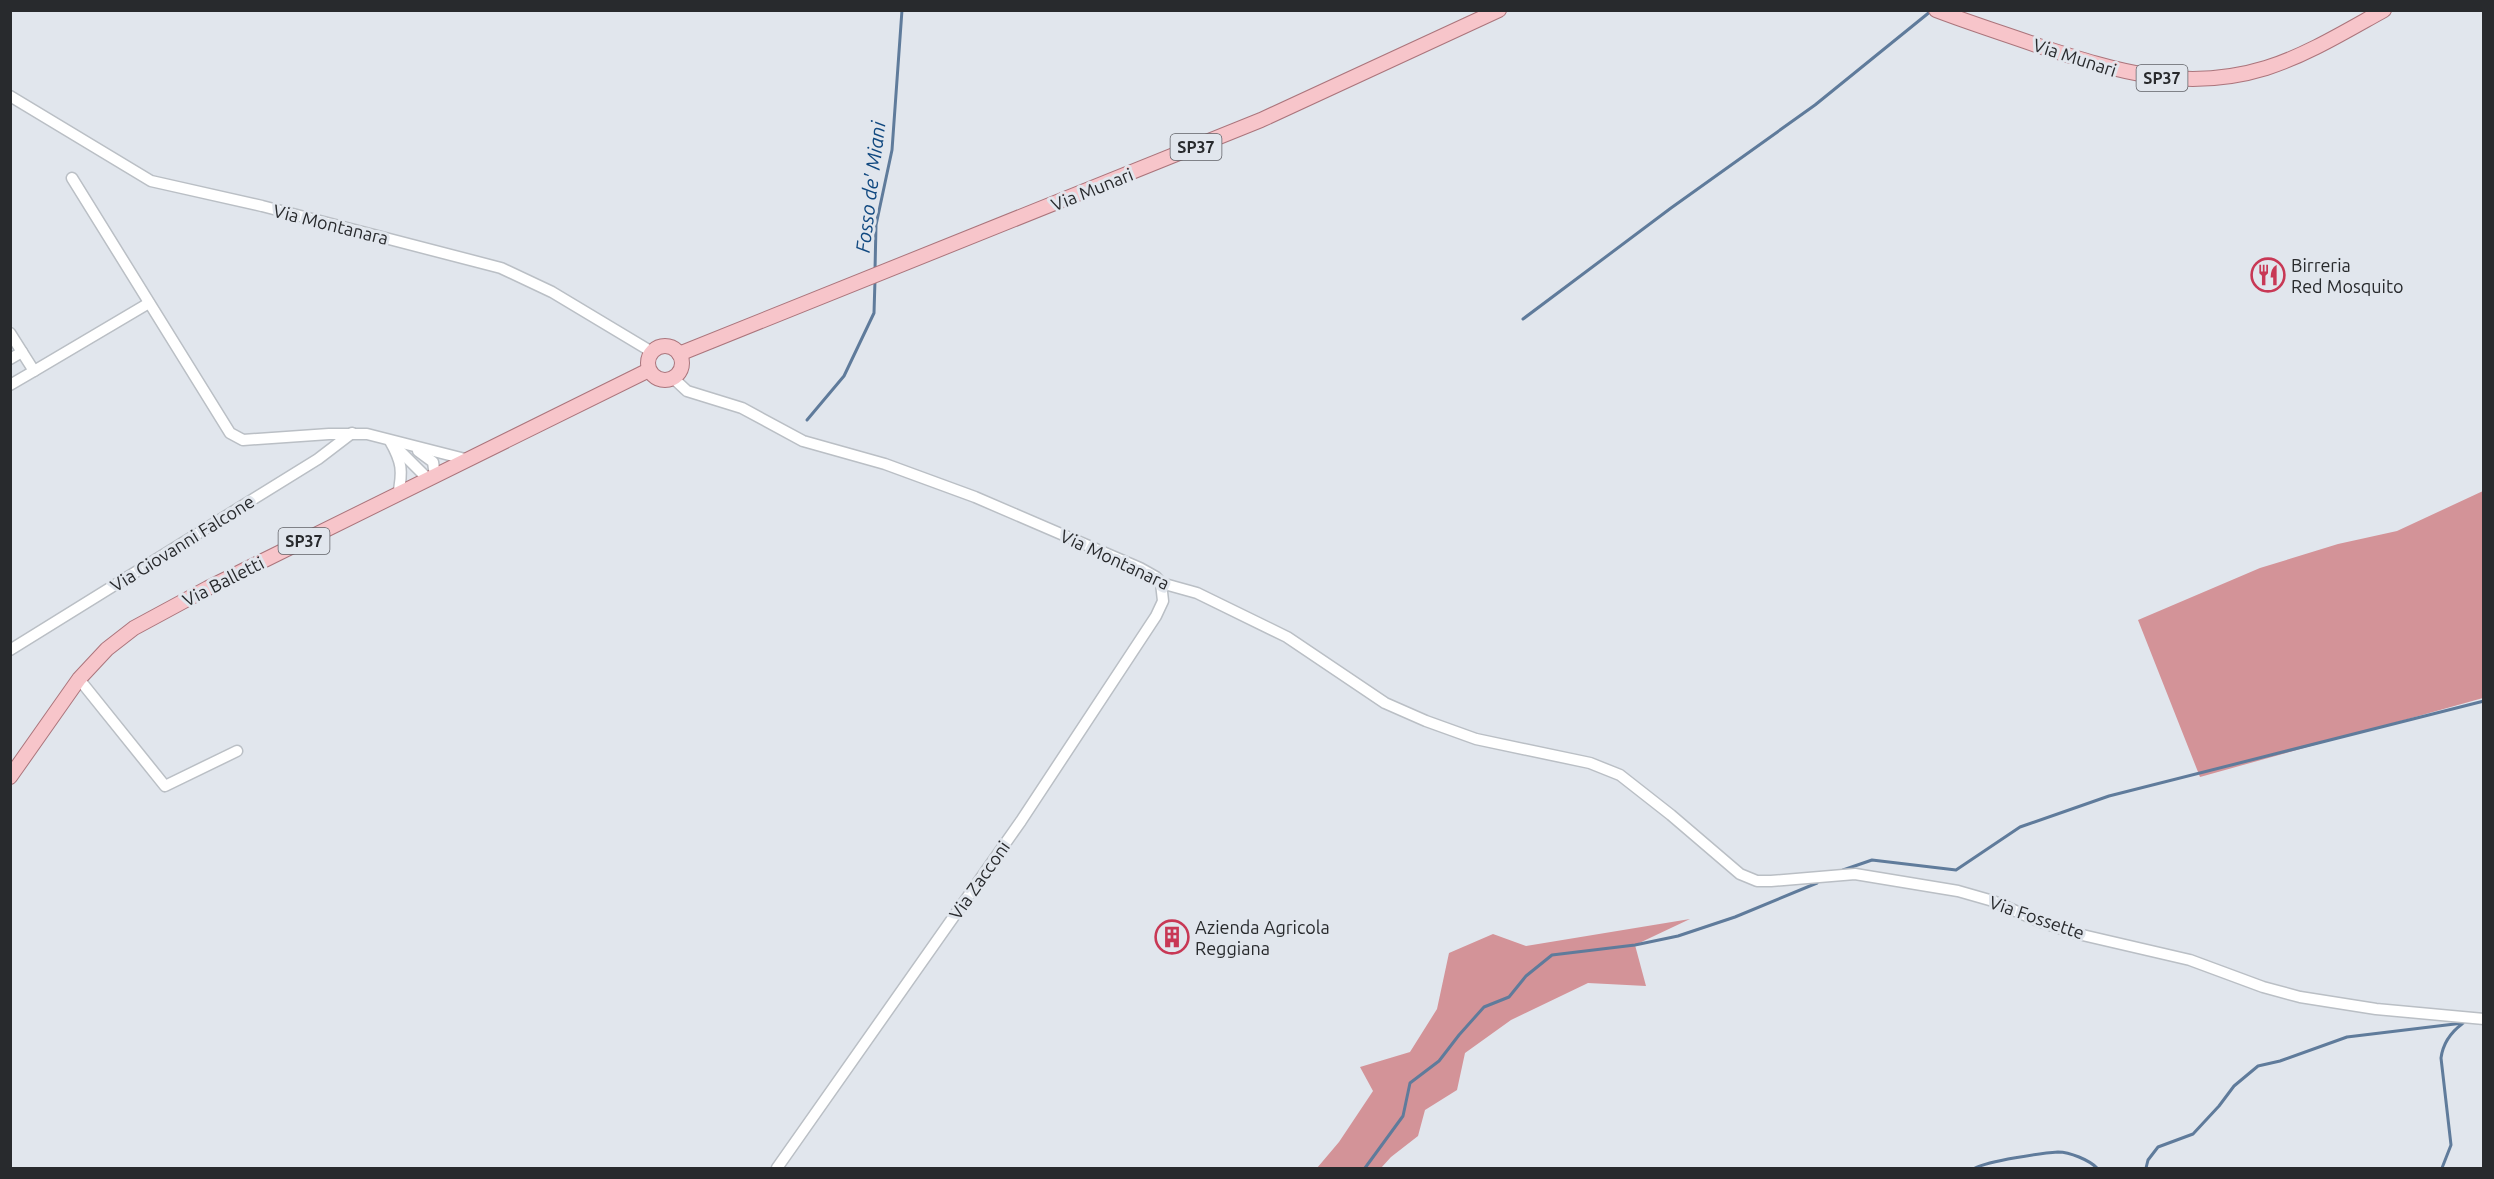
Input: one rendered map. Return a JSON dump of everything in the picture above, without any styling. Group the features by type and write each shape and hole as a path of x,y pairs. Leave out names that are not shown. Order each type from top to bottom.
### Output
{"main road":[{"name":"Via Munari","path":"652,352 666,346 679,354 1261,120 1499,10"},
{"name":"Via Munari","path":"1936,11 2114,70 2153,78 2188,79 2232,75 2280,62 2384,10"},
{"path":"652,352 648,362 649,370 659,378 672,377 678,372 681,365 679,354"},
{"name":"Via Balletti","path":"10,777 79,679 107,649 145,622 649,370"}],"street":[{"name":"Via Montanara","path":"10,96 151,181 262,206 501,268 552,292 652,352"},
{"path":"72,178 230,434 243,440 353,433 381,436 390,441 432,478"},
{"path":"10,385 149,303"},
{"path":"10,333 34,370"},
{"path":"10,359 22,352"},
{"name":"Via Montanara","path":"672,377 687,391 742,408 803,441 895,468 975,496 1140,568 1156,577 1161,583 1197,593 1296,643 1385,703 1426,721 1476,739 1590,763 1620,775"},
{"name":"Via Giovanni Falcone","path":"10,650 318,459 353,433"},
{"path":"390,441 469,460"},
{"path":"390,441 401,464 402,475 398,495"},
{"path":"403,444 426,455 433,462 432,478"},
{"name":"Via Zacconi","path":"777,1168 1021,821 1144,634 1163,601 1161,583"},
{"path":"79,679 165,786 237,751"},
{"name":"Via Fossette","path":"1620,775 1740,874 1750,879 1771,881 1855,874 1958,891 1993,901 2038,921 2078,934 2190,960 2264,987 2300,997 2376,1009 2484,1019"}],"shaded area":[{"path":"2483,491 2483,698 2200,777 2138,620 2260,568 2338,544 2397,531"},
{"path":"1690,919 1635,945 1646,986 1588,983 1511,1020 1465,1053 1457,1090 1425,1110 1418,1136 1381,1168 1317,1168 1339,1142 1373,1091 1360,1067 1410,1052 1437,1009 1449,953 1493,934 1526,946"}],"waterway":[{"name":"Fosso de' Miani","path":"875,270 876,225 892,150 902,10"},
{"path":"1523,319 1671,208 1815,105 1931,11"},
{"name":"Fosso de' Miani","path":"807,420 844,376 874,313 875,280"},
{"path":"1843,870 1872,860 1956,870 2020,827 2109,796 2484,701"},
{"path":"1365,1168 1403,1116 1410,1083 1439,1061 1484,1007 1509,997 1526,976 1552,955 1635,945 1678,936 1735,917 1817,883"},
{"path":"2146,1168 2148,1160 2158,1147 2193,1134 2234,1086 2258,1066 2280,1061 2347,1037 2463,1023"},
{"path":"2442,1168 2451,1145 2441,1058 2448,1039 2462,1024"},
{"path":"1975,1168 2003,1160 2058,1152 2079,1157 2097,1168"}],"place":[{"name":"Birreria Red Mosquito","path":"2268,275"},
{"name":"Azienda Agricola Reggiana","path":"1172,937"}]}
